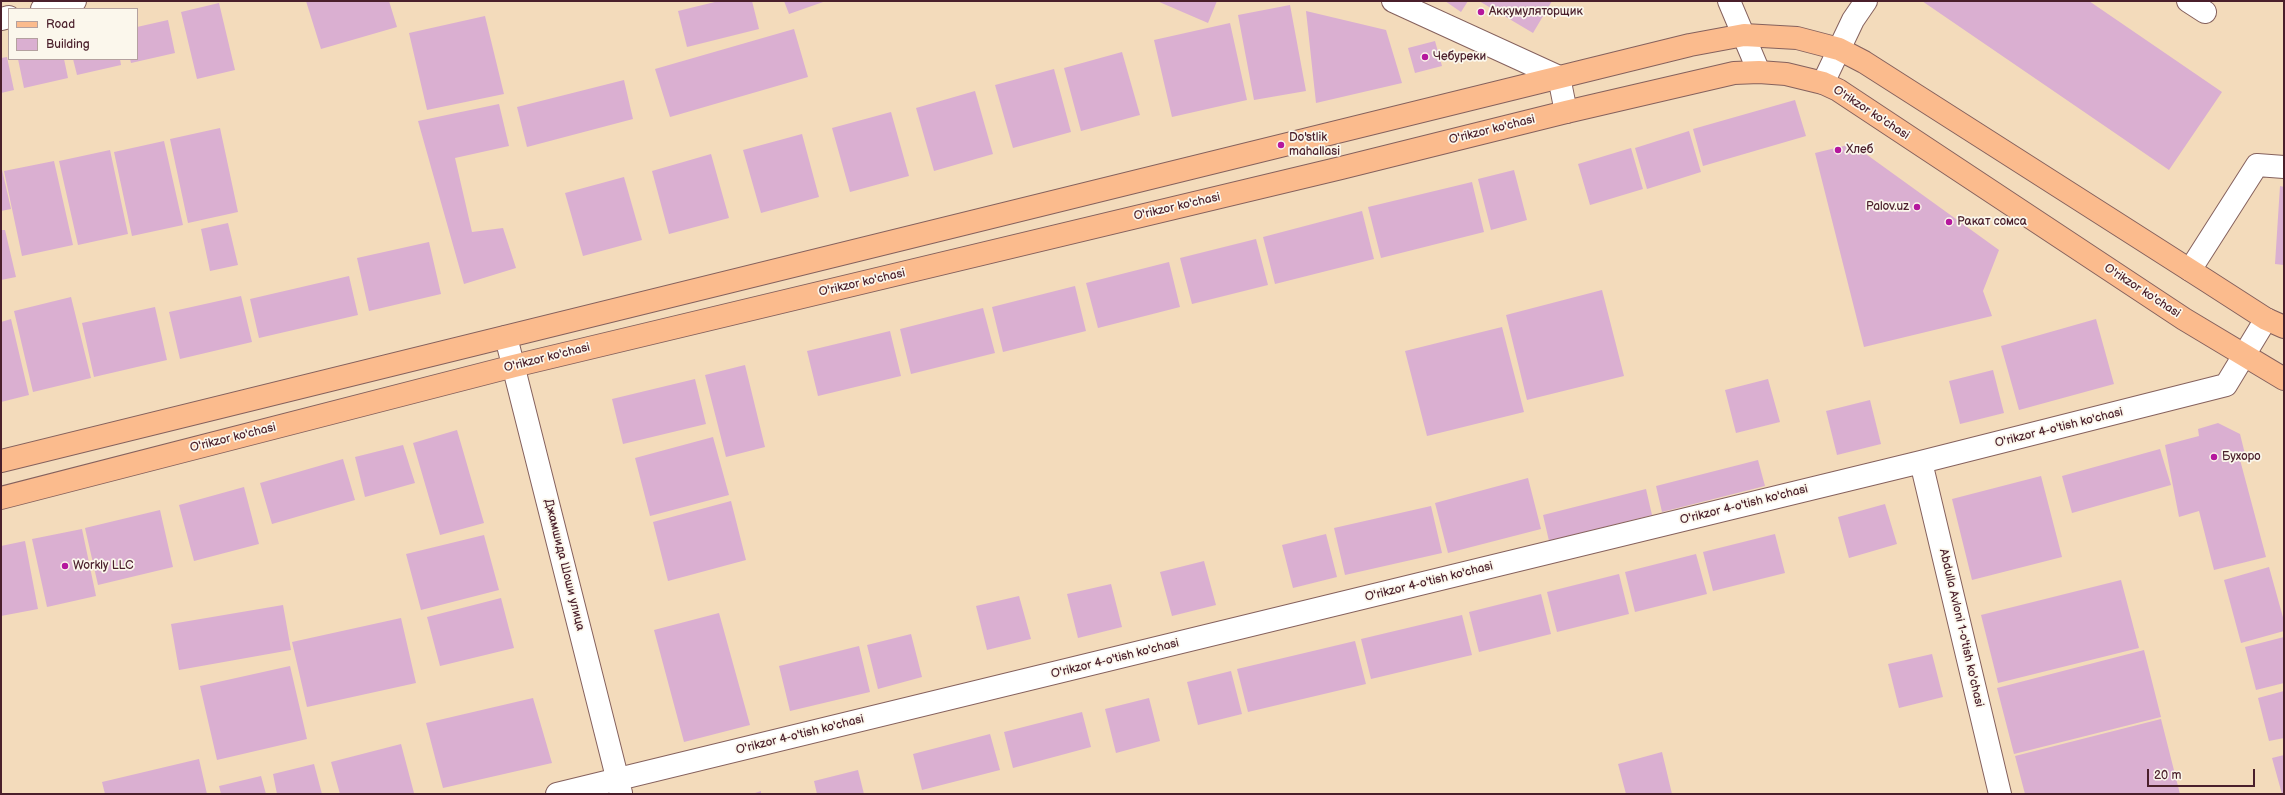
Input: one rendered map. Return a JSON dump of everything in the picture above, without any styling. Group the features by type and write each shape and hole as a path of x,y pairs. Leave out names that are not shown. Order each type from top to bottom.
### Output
{"main road":[{"path":"1,461 1690,44 1744,35 1797,38 1839,49 1864,62 2275,323"},
{"name":"O'rikzor ko'chasi","path":"1,498 514,366 1334,170 1566,112 1734,73 1759,72 1786,74 1823,83 1838,90 2243,356 2284,379"}],"street":[{"path":"46,8 75,1"},
{"path":"1393,1 1559,77 1566,112"},
{"path":"1729,1 1759,72"},
{"path":"1823,83 1853,20 1866,1"},
{"path":"2190,270 2257,165 2284,167"},
{"name":"O'rikzor 4-o'tish ko'chasi","path":"557,794 619,787 2226,385 2243,356 2275,323"},
{"name":"Джамшида Шоши улица","path":"506,337 619,787"},
{"name":"Abdulla Avloni 1-o'tish ko'chasi","path":"1921,462 2000,794"}],"building":[{"path":"306,1 389,1 397,27 321,49"},
{"path":"719,1 752,1 759,29 687,47 678,11"},
{"path":"784,1 826,1 789,14"},
{"path":"1157,1 1217,1 1208,23"},
{"path":"1445,1 1468,1 1461,12"},
{"path":"1479,1 1552,1 1533,33"},
{"path":"1922,1 2089,1 2222,92 2169,170"},
{"path":"219,3 235,70 197,79 181,12"},
{"path":"1290,5 1306,91 1254,100 1238,15"},
{"path":"1306,11 1386,30 1402,83 1316,103"},
{"path":"485,16 504,94 427,110 409,33"},
{"path":"168,20 175,53 131,63 130,60 138,60 138,27"},
{"path":"1230,23 1247,100 1172,117 1154,40"},
{"path":"794,29 808,77 670,117 655,69"},
{"name":"Чебуреки","path":"1435,41 1442,66 1415,73 1408,48"},
{"path":"1122,52 1140,115 1081,131 1064,68"},
{"path":"7,57 14,90 1,93 1,58"},
{"path":"18,60 64,60 68,78 24,88"},
{"path":"73,60 120,60 121,65 77,75"},
{"path":"1054,69 1071,132 1013,148 995,85"},
{"path":"624,80 633,119 527,147 517,107"},
{"path":"975,91 993,154 934,171 916,108"},
{"path":"1795,100 1806,136 1703,166 1693,129"},
{"path":"499,104 509,146 455,158 472,232 503,228 516,268 464,284 418,121"},
{"path":"891,112 909,176 850,192 832,128"},
{"path":"220,128 238,212 188,223 170,139"},
{"path":"1689,131 1701,172 1647,189 1635,148"},
{"path":"802,134 819,197 761,213 743,150"},
{"path":"164,141 183,225 132,236 114,152"},
{"path":"1852,144 1999,250 1983,291 1992,316 1864,347 1815,153"},
{"path":"1631,148 1643,189 1590,205 1578,164"},
{"path":"110,150 128,234 78,245 59,161"},
{"path":"711,154 729,218 669,234 652,171"},
{"path":"54,161 73,245 22,256 4,171"},
{"path":"1,165 11,209 1,211"},
{"path":"1514,170 1527,220 1491,230 1478,179"},
{"path":"624,177 642,240 583,256 565,193"},
{"path":"1472,182 1484,232 1381,258 1368,207"},
{"path":"2280,186 2284,187 2284,265 2275,264"},
{"path":"1362,211 1374,259 1275,284 1263,237"},
{"path":"228,223 238,265 210,271 201,229"},
{"path":"1,230 5,230 16,277 1,280"},
{"path":"1256,239 1268,285 1192,304 1180,258"},
{"path":"429,242 441,294 369,311 357,258"},
{"path":"1169,262 1180,307 1098,328 1086,283"},
{"path":"349,276 358,315 259,338 250,299"},
{"path":"1075,286 1086,331 1003,352 992,307"},
{"path":"1602,290 1624,376 1527,400 1506,315"},
{"path":"241,296 252,342 180,359 169,312"},
{"path":"71,297 91,378 33,392 14,311"},
{"path":"155,307 167,360 94,377 82,323"},
{"path":"983,308 995,353 911,374 900,329"},
{"path":"11,319 29,395 1,402 1,322"},
{"path":"2096,319 2114,384 2019,410 2001,346"},
{"path":"1502,327 1524,412 1427,436 1405,351"},
{"path":"890,331 901,376 818,396 807,351"},
{"path":"745,365 765,447 726,457 705,375"},
{"path":"1993,370 2004,413 1960,424 1949,381"},
{"path":"695,379 706,424 623,444 612,399"},
{"path":"1768,379 1780,422 1736,433 1725,390"},
{"path":"1870,400 1881,444 1837,455 1826,411"},
{"path":"2218,423 2240,434 2245,454 2239,456 2266,557 2214,570 2199,511 2179,517 2165,445 2199,436 2198,429"},
{"path":"457,430 484,523 440,535 413,443"},
{"path":"713,437 729,495 650,516 635,458"},
{"path":"403,445 415,483 365,497 355,457"},
{"path":"2160,449 2171,485 2072,513 2062,476"},
{"path":"343,459 355,500 272,524 260,483"},
{"path":"1758,460 1765,486 1662,512 1656,486"},
{"path":"2041,476 2062,557 1972,580 1952,499"},
{"path":"1528,478 1541,529 1448,553 1435,503"},
{"path":"244,487 259,544 194,561 179,505"},
{"path":"1646,489 1652,515 1549,541 1543,515"},
{"path":"731,501 746,560 668,581 653,522"},
{"path":"1885,504 1897,544 1849,558 1838,517"},
{"path":"1431,506 1442,553 1345,575 1334,528"},
{"path":"160,510 173,567 98,585 85,528"},
{"path":"82,529 96,596 47,607 32,539"},
{"path":"1326,534 1337,577 1293,588 1282,545"},
{"path":"1775,534 1785,573 1713,591 1703,552"},
{"path":"484,535 499,590 421,610 406,554"},
{"path":"25,541 38,609 1,616 1,546"},
{"path":"1696,554 1707,594 1635,612 1625,572"},
{"path":"1204,561 1216,605 1172,616 1160,572"},
{"path":"2269,567 2284,621 2284,631 2241,643 2224,580"},
{"path":"1619,574 1629,614 1557,632 1547,592"},
{"path":"2121,580 2139,648 1998,683 1981,615"},
{"path":"1111,584 1122,627 1078,638 1067,594"},
{"path":"1541,594 1551,634 1479,652 1469,612"},
{"path":"1019,596 1031,639 987,650 976,606"},
{"path":"501,598 514,648 440,666 427,617"},
{"path":"283,605 291,650 179,670 171,624"},
{"path":"719,613 750,725 684,742 654,630"},
{"path":"1462,615 1472,655 1371,679 1361,639"},
{"path":"401,618 416,683 307,707 292,642"},
{"path":"911,634 922,677 878,689 867,645"},
{"path":"2284,637 2284,683 2256,690 2245,647"},
{"path":"1355,641 1366,684 1248,712 1237,669"},
{"path":"859,646 870,692 790,711 779,666"},
{"path":"2144,650 2161,717 2014,754 1997,688"},
{"path":"1932,654 1943,697 1899,708 1888,664"},
{"path":"290,666 307,739 217,760 200,686"},
{"path":"1231,671 1242,714 1198,725 1187,682"},
{"path":"2284,691 2284,738 2269,741 2258,698"},
{"path":"533,698 552,763 443,788 426,723"},
{"path":"1149,698 1160,741 1116,753 1105,709"},
{"path":"1082,712 1091,747 1013,768 1004,732"},
{"path":"2161,719 2180,794 2025,794 2015,756"},
{"path":"990,734 1000,770 922,790 913,754"},
{"path":"401,744 414,793 340,794 331,762"},
{"path":"1662,752 1672,794 1626,794 1618,764"},
{"path":"2284,755 2284,794 2282,794 2272,758"},
{"path":"199,759 207,794 105,794 102,782"},
{"path":"314,764 322,794 277,794 273,774"},
{"path":"858,770 864,794 817,794 814,781"},
{"path":"261,776 266,794 221,794 219,786"},
{"path":"761,791 761,794 752,794"}],"place":[{"name":"Аккумуляторщик","path":"1481,12"},
{"name":"Чебуреки","path":"1425,57"},
{"name":"Do'stlik mahallasi","path":"1281,145"},
{"name":"Хлеб","path":"1838,150"},
{"name":"Palov.uz","path":"1917,207"},
{"name":"Ракат сомса","path":"1949,222"},
{"name":"Бухоро","path":"2214,457"},
{"name":"Workly LLC","path":"65,566"}]}
